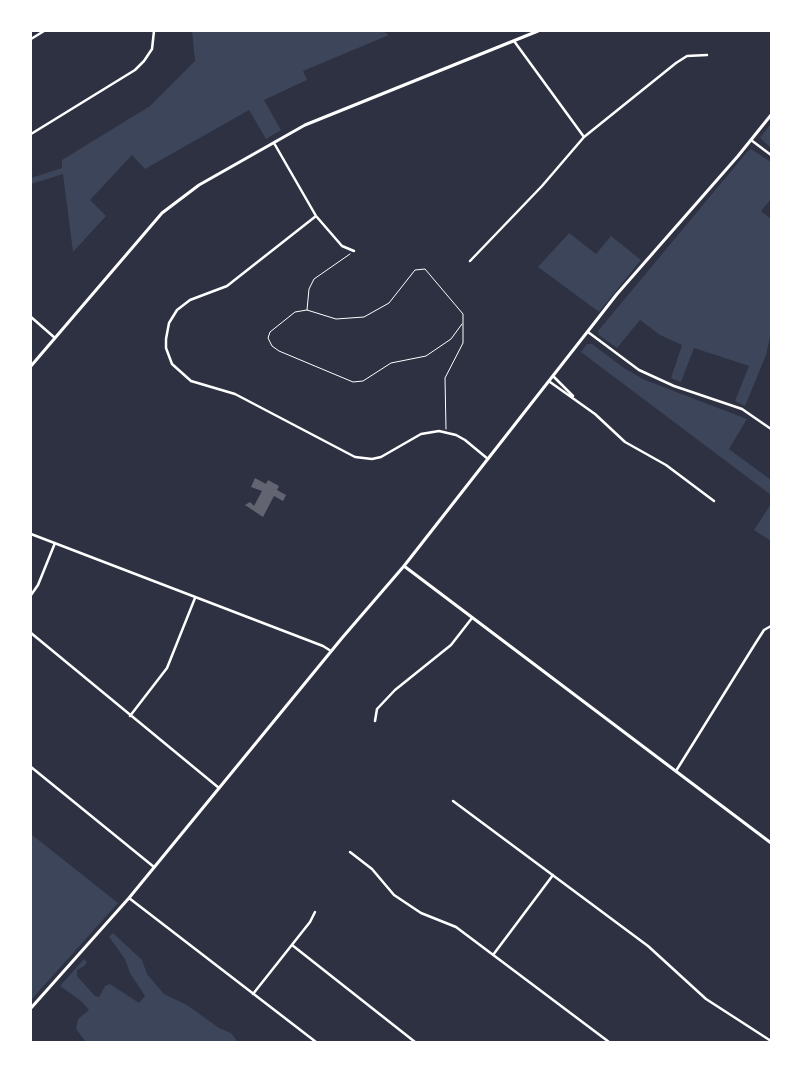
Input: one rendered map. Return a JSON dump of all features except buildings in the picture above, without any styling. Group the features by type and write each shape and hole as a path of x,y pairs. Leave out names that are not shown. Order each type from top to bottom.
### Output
{"street":[{"path":"31,39 44,31"},
{"path":"31,134 135,70 152,49 154,31"},
{"path":"31,366 167,208 199,185 305,125 538,31"},
{"path":"514,42 584,137"},
{"path":"470,261 542,186 584,137 687,56 707,55"},
{"path":"31,1008 155,868 331,651 404,566 647,259 771,115"},
{"path":"751,140 771,155"},
{"path":"273,142 316,216 342,246 354,251"},
{"path":"316,216 227,286 190,300 177,310 169,323 166,339 166,348 172,364 191,382 235,394 355,457 372,459 381,457 421,434 446,432 465,440 489,460"},
{"path":"31,317 55,338"},
{"path":"588,332 639,370 674,386 742,409 771,429"},
{"path":"554,377 568,388 574,397"},
{"path":"550,382 574,397 625,442 666,465 714,501"},
{"path":"31,534 331,651"},
{"path":"31,595 38,585 56,543"},
{"path":"404,566 771,843"},
{"path":"130,716 167,668 195,597"},
{"path":"376,721 378,709 394,690 451,645 472,618"},
{"path":"676,771 755,644 771,626"},
{"path":"31,634 220,788"},
{"path":"31,767 155,868"},
{"path":"454,801 648,946 706,999 771,1041"},
{"path":"350,852 372,868 394,896 421,913 456,927 609,1042"},
{"path":"493,955 553,875"},
{"path":"129,898 316,1042"},
{"path":"253,994 292,946 315,912"},
{"path":"292,946 415,1042"}],"path":[{"path":"308,310 309,289 314,279 354,251"},
{"path":"446,432 445,378 463,343 463,323 463,314 425,269 415,270 389,303 364,316 336,319 308,310 295,312 270,332 268,338 272,346 279,351 353,382 363,382 391,363 426,356 450,339 463,323"}],"shaded area":[{"path":"192,31 383,31 389,35 303,71 307,80 264,100 281,130 266,139 249,110 145,169 132,155 90,200 106,216 73,252 63,174 31,184 31,178 62,168 62,160 150,106 195,61"},
{"path":"771,123 771,148 760,138"},
{"path":"751,149 771,162 771,199 761,211 771,219 771,333 766,355 745,406 735,401 749,366 694,348 681,382 671,378 682,345 660,335 640,320 617,348 599,335 598,331"},
{"path":"569,233 596,254 611,236 641,260 599,312 538,267"},
{"path":"587,344 592,344 624,368 645,380 747,419 729,449 771,480 771,495 581,352"},
{"path":"771,504 771,541 754,530"},
{"path":"31,834 118,903 31,1000"},
{"path":"113,933 142,960 147,974 164,994 187,1005 219,1028 231,1033 238,1042 86,1042 76,1029 78,1019 89,1010 81,1001 60,986 84,959 87,962 77,970 77,976 95,996 99,997 105,986 110,984 139,1003 145,996 130,973 125,959 109,937"}]}
